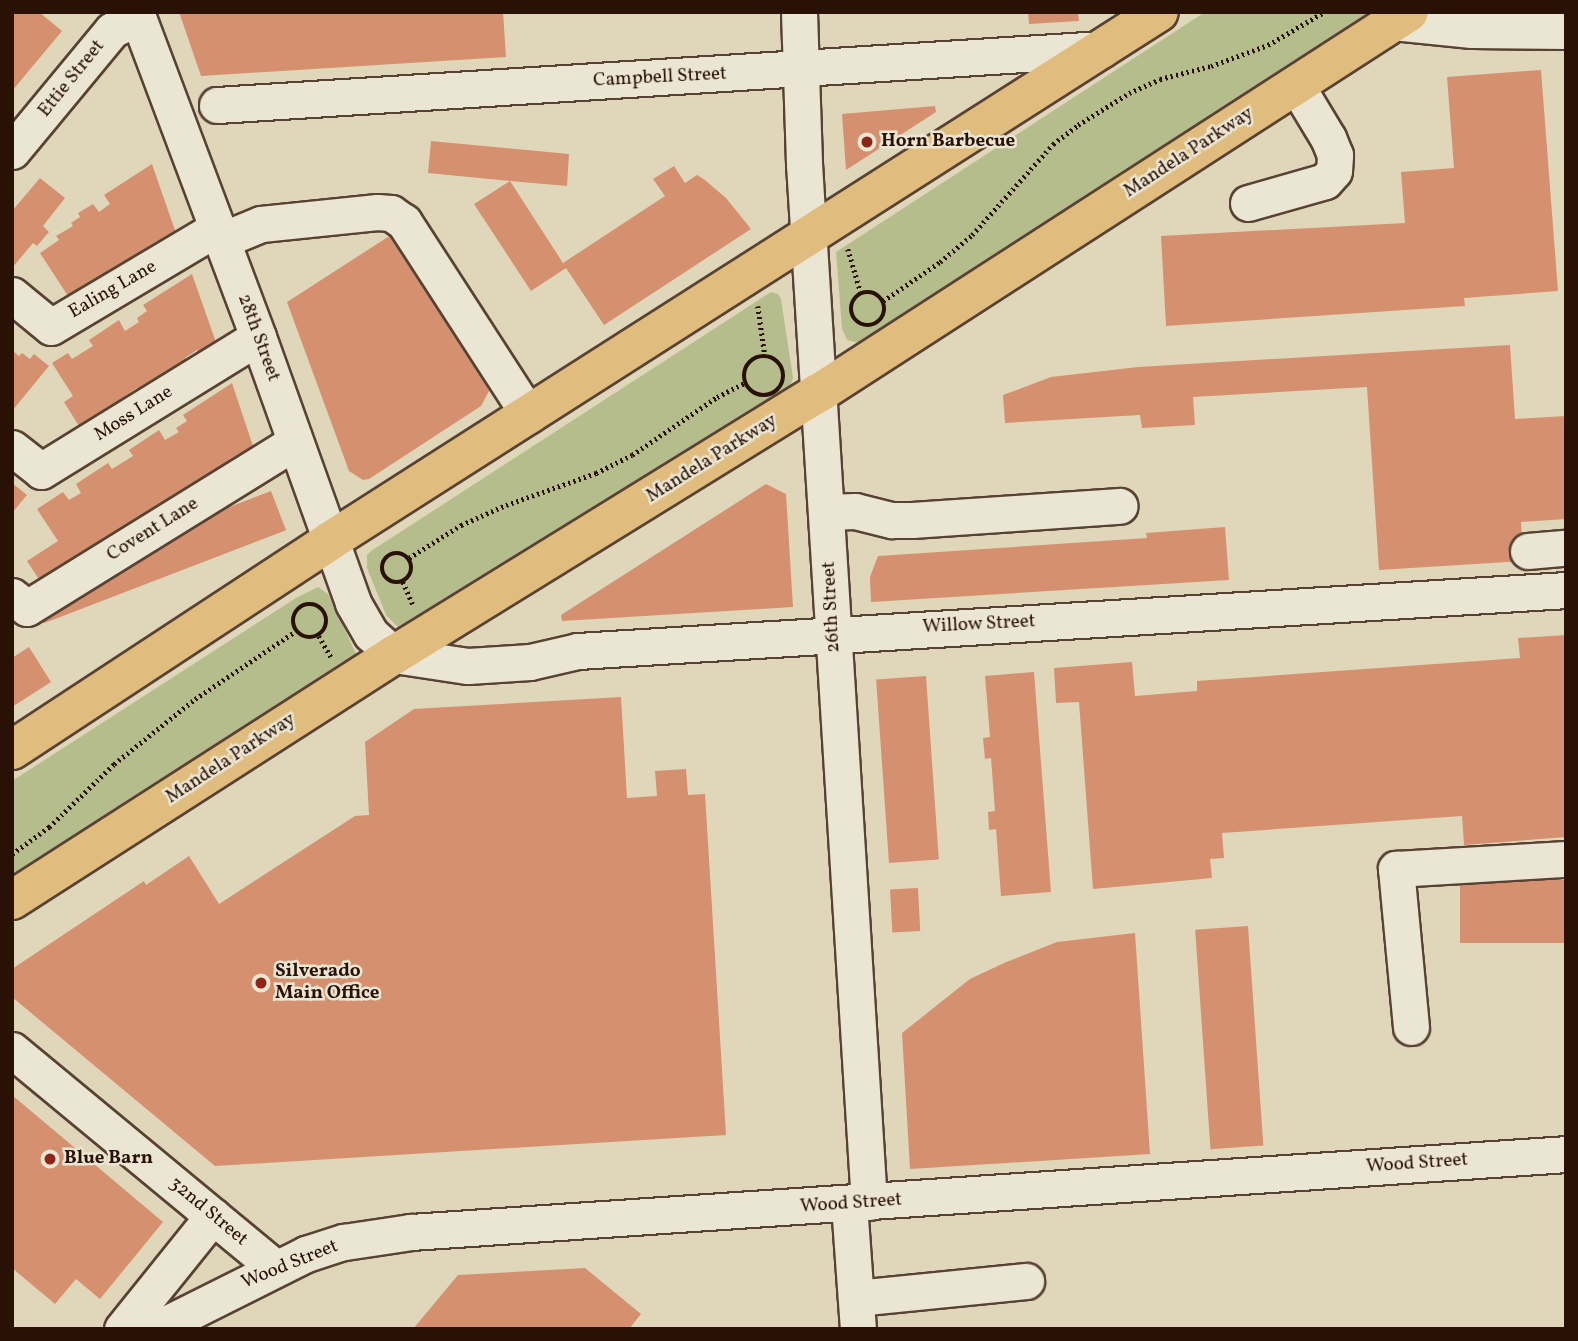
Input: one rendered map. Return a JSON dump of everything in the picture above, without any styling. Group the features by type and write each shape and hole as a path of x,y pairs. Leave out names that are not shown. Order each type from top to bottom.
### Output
{"main road":[{"path":"13,749 330,541 1159,12"},
{"name":"Mandela Parkway","path":"12,900 394,655 820,393 1401,17"}],"street":[{"name":"26th Street","path":"799,12 809,237 833,634 859,1203 857,1313"},
{"path":"1401,17 1472,30 1566,31"},
{"name":"Ettie Street","path":"12,151 120,18"},
{"name":"28th Street","path":"120,18 219,234 353,603 371,634 394,655"},
{"name":"Campbell Street","path":"217,105 1102,49"},
{"path":"1248,203 1325,181 1334,171 1335,155 1328,138 1296,85"},
{"path":"219,234 261,224 377,212 391,213 404,222 528,415"},
{"name":"Ealing Lane","path":"12,295 51,327 219,234"},
{"name":"Moss Lane","path":"12,448 41,471 258,337"},
{"name":"Covent Lane","path":"12,596 27,608 295,442"},
{"path":"826,512 855,511 892,520 912,520 1120,506"},
{"path":"1528,551 1566,548"},
{"name":"Willow Street","path":"394,655 468,666 530,662 578,651 1566,590"},
{"path":"1411,1027 1396,869 1566,859"},
{"name":"32nd Street","path":"12,1050 274,1267"},
{"name":"Wood Street","path":"156,1329 274,1267 333,1245 411,1232 1566,1154"},
{"path":"122,1329 214,1216"},
{"path":"857,1313 1026,1281"}],"path":[{"path":"883,301 940,262 972,235 1053,144 1078,125 1129,93 1160,79 1211,66 1268,45 1324,12"},
{"path":"872,292 883,301 884,313 873,325 863,325 853,316 851,306 861,293 872,292"},
{"path":"757,357 773,358 784,373 779,389 768,395 754,393 746,382 746,368 757,357"},
{"path":"409,558 461,526 506,505 596,473 632,454 746,382"},
{"path":"401,553 409,558 412,564 409,578 398,583 386,579 381,569 388,554 401,553"},
{"path":"315,605 325,612 326,627 319,636 310,638 296,631 293,622 298,609 315,605"},
{"path":"12,855 49,827 114,764 195,699 296,631"}],"green space":[{"path":"1205,12 1370,12 863,344 847,340 842,329 836,252"},
{"path":"771,292 778,294 781,299 793,378 789,391 405,628 399,628 386,615 367,568 367,555 371,551"},
{"path":"318,587 328,594 358,658 12,893 12,781 296,598"}],"building":[{"path":"12,12 39,12 62,31 12,91"},
{"path":"179,12 503,12 506,57 201,76"},
{"path":"1028,12 1078,12 1079,21 1029,24"},
{"path":"1541,70 1558,291 1464,298 1465,306 1166,326 1161,236 1405,223 1401,172 1454,168 1447,77"},
{"name":"Horn Barbecue","path":"935,106 936,112 846,170 842,114"},
{"path":"431,141 569,154 567,186 428,173"},
{"path":"152,164 178,239 162,249 157,241 145,249 147,251 89,299 82,288 68,296 40,253 59,240 56,236 73,226 71,223 80,217 78,213 93,204 99,212 110,204 104,195"},
{"path":"674,166 685,183 697,175 705,180 726,198 751,229 604,325 566,268 531,291 474,204 510,181 563,263 665,196 653,179"},
{"path":"40,178 65,198 43,226 49,232 37,246 33,243 12,268 12,211"},
{"path":"391,235 487,382 489,391 481,406 369,479 363,480 349,471 287,302"},
{"path":"192,274 218,348 202,358 197,350 185,358 187,360 139,391 137,388 125,396 131,404 84,434 64,402 73,396 52,363 68,353 72,359 93,346 89,340 119,320 125,331 139,322 137,318 147,311 143,305"},
{"path":"1510,345 1515,419 1566,416 1566,519 1521,522 1523,561 1379,570 1367,387 1193,397 1195,425 1142,428 1140,415 1005,423 1003,395 1051,377 1138,367"},
{"path":"12,350 19,356 22,353 30,359 34,354 49,366 12,411"},
{"path":"232,383 257,458 48,593 27,561 58,541 37,509 63,492 69,500 81,493 76,484 108,463 112,469 133,456 129,450 159,430 165,440 179,432 176,428 187,421 183,415"},
{"path":"12,483 27,495 12,513"},
{"path":"766,484 786,494 793,607 562,621 561,615"},
{"path":"271,491 286,530 43,623 28,584"},
{"path":"1225,527 1229,580 871,602 870,577 878,556 1147,538 1146,533"},
{"path":"1566,635 1566,837 1464,845 1462,816 1222,833 1224,858 1210,859 1212,878 1093,889 1079,702 1056,703 1054,668 1132,662 1135,696 1197,691 1197,681 1520,658 1518,638"},
{"path":"29,647 51,682 12,707 12,658"},
{"path":"1034,672 1051,892 1001,896 996,829 989,830 988,812 995,811 991,758 985,759 983,738 990,737 985,676"},
{"path":"926,676 939,860 889,863 876,679"},
{"path":"621,697 627,798 657,796 655,771 686,769 688,795 705,794 726,1135 215,1166 12,997 12,969 144,881 146,885 189,856 219,904 355,816 369,815 365,742 414,709"},
{"path":"1460,880 1566,880 1566,943 1460,943"},
{"path":"918,888 920,931 892,932 890,889"},
{"path":"1248,926 1263,1145 1210,1149 1195,930"},
{"path":"1135,933 1150,1154 910,1169 902,1033 970,979 1004,963 1057,942"},
{"name":"Blue Barn","path":"12,1095 163,1222 100,1299 76,1279 55,1304 12,1268"},
{"path":"585,1268 641,1314 629,1329 413,1329 458,1275"}],"place":[{"name":"Horn Barbecue","path":"867,142"},
{"name":"Silverado Main Office","path":"261,983"},
{"name":"Blue Barn","path":"50,1159"}]}
